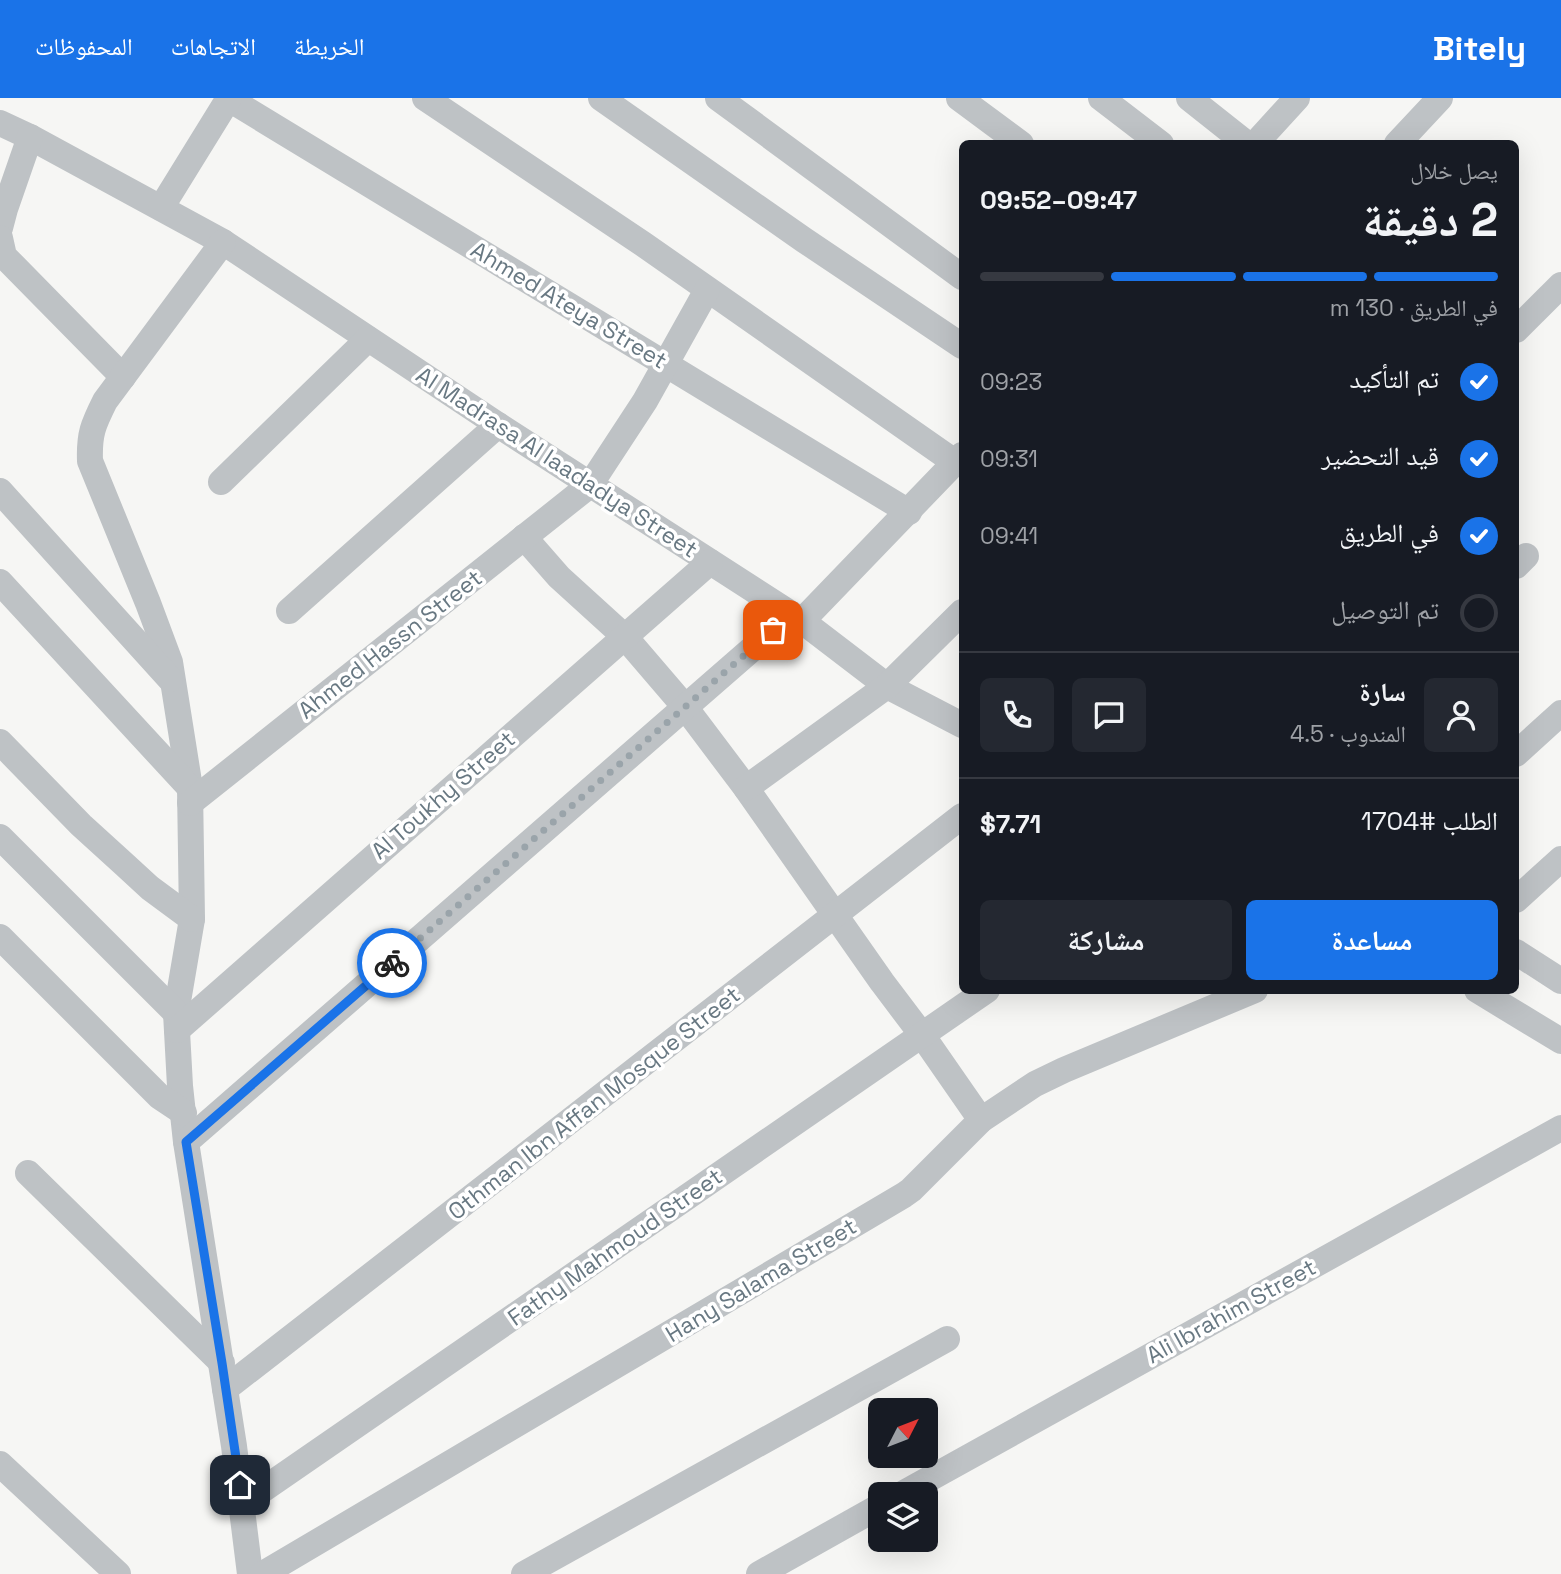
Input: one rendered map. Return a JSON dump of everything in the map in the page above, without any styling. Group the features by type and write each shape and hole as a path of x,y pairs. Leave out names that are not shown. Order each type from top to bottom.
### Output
{"street":[{"path":"186,1142 685,707 796,618 909,512 959,459 425,98"},
{"path":"601,98 959,344"},
{"path":"718,98 959,275"},
{"path":"959,98 1016,140"},
{"path":"1101,98 1156,140"},
{"path":"1189,98 1242,140"},
{"path":"1259,140 1297,98"},
{"path":"1401,140 1440,98"},
{"path":"161,208 222,101"},
{"name":"Ahmed Ateya Street","path":"222,101 666,364 909,512"},
{"name":"Al Madrasa Al Iaadadya Street","path":"0,123 223,242 498,425 796,618 887,687 959,723"},
{"path":"0,229 30,137"},
{"path":"0,238 4,256 123,377"},
{"path":"223,242 105,401 89,440 90,461 170,662 190,795 192,919 176,1021 180,1086 186,1142 224,1376 250,1574"},
{"path":"1519,321 1561,285"},
{"name":"Ahmed Hassn Street","path":"190,795 590,485 645,401 707,290"},
{"path":"220,482 368,339"},
{"path":"289,611 498,425"},
{"path":"0,491 172,681"},
{"path":"524,537 559,577 625,636 685,707 746,788 981,1120"},
{"name":"Al Toukhy Street","path":"176,1021 710,562"},
{"path":"0,582 190,795"},
{"path":"746,788 887,687 959,615"},
{"path":"1519,751 1561,713"},
{"path":"0,743 107,849 150,888 192,919"},
{"name":"Othman Ibn Affan Mosque Street","path":"224,1376 836,915 959,818"},
{"path":"0,837 176,1021"},
{"path":"1519,897 1561,859"},
{"path":"0,937 160,1097 184,1113"},
{"path":"1519,954 1561,981"},
{"name":"Fathy Mahmoud Street","path":"242,1504 981,994"},
{"name":"Hany Salama Street","path":"263,1574 904,1195 981,1120 1035,1084 1245,994"},
{"path":"1484,994 1561,1041"},
{"name":"Ali Ibrahim Street","path":"924,1482 1561,1128"},
{"path":"28,1173 224,1376"},
{"path":"524,1574 947,1339"},
{"path":"0,1464 118,1574"},
{"path":"759,1574 868,1513"}],"way so far":[{"path":"392,963 773,630"}],"route":[{"path":"240,1485 186,1142 392,963"}]}
